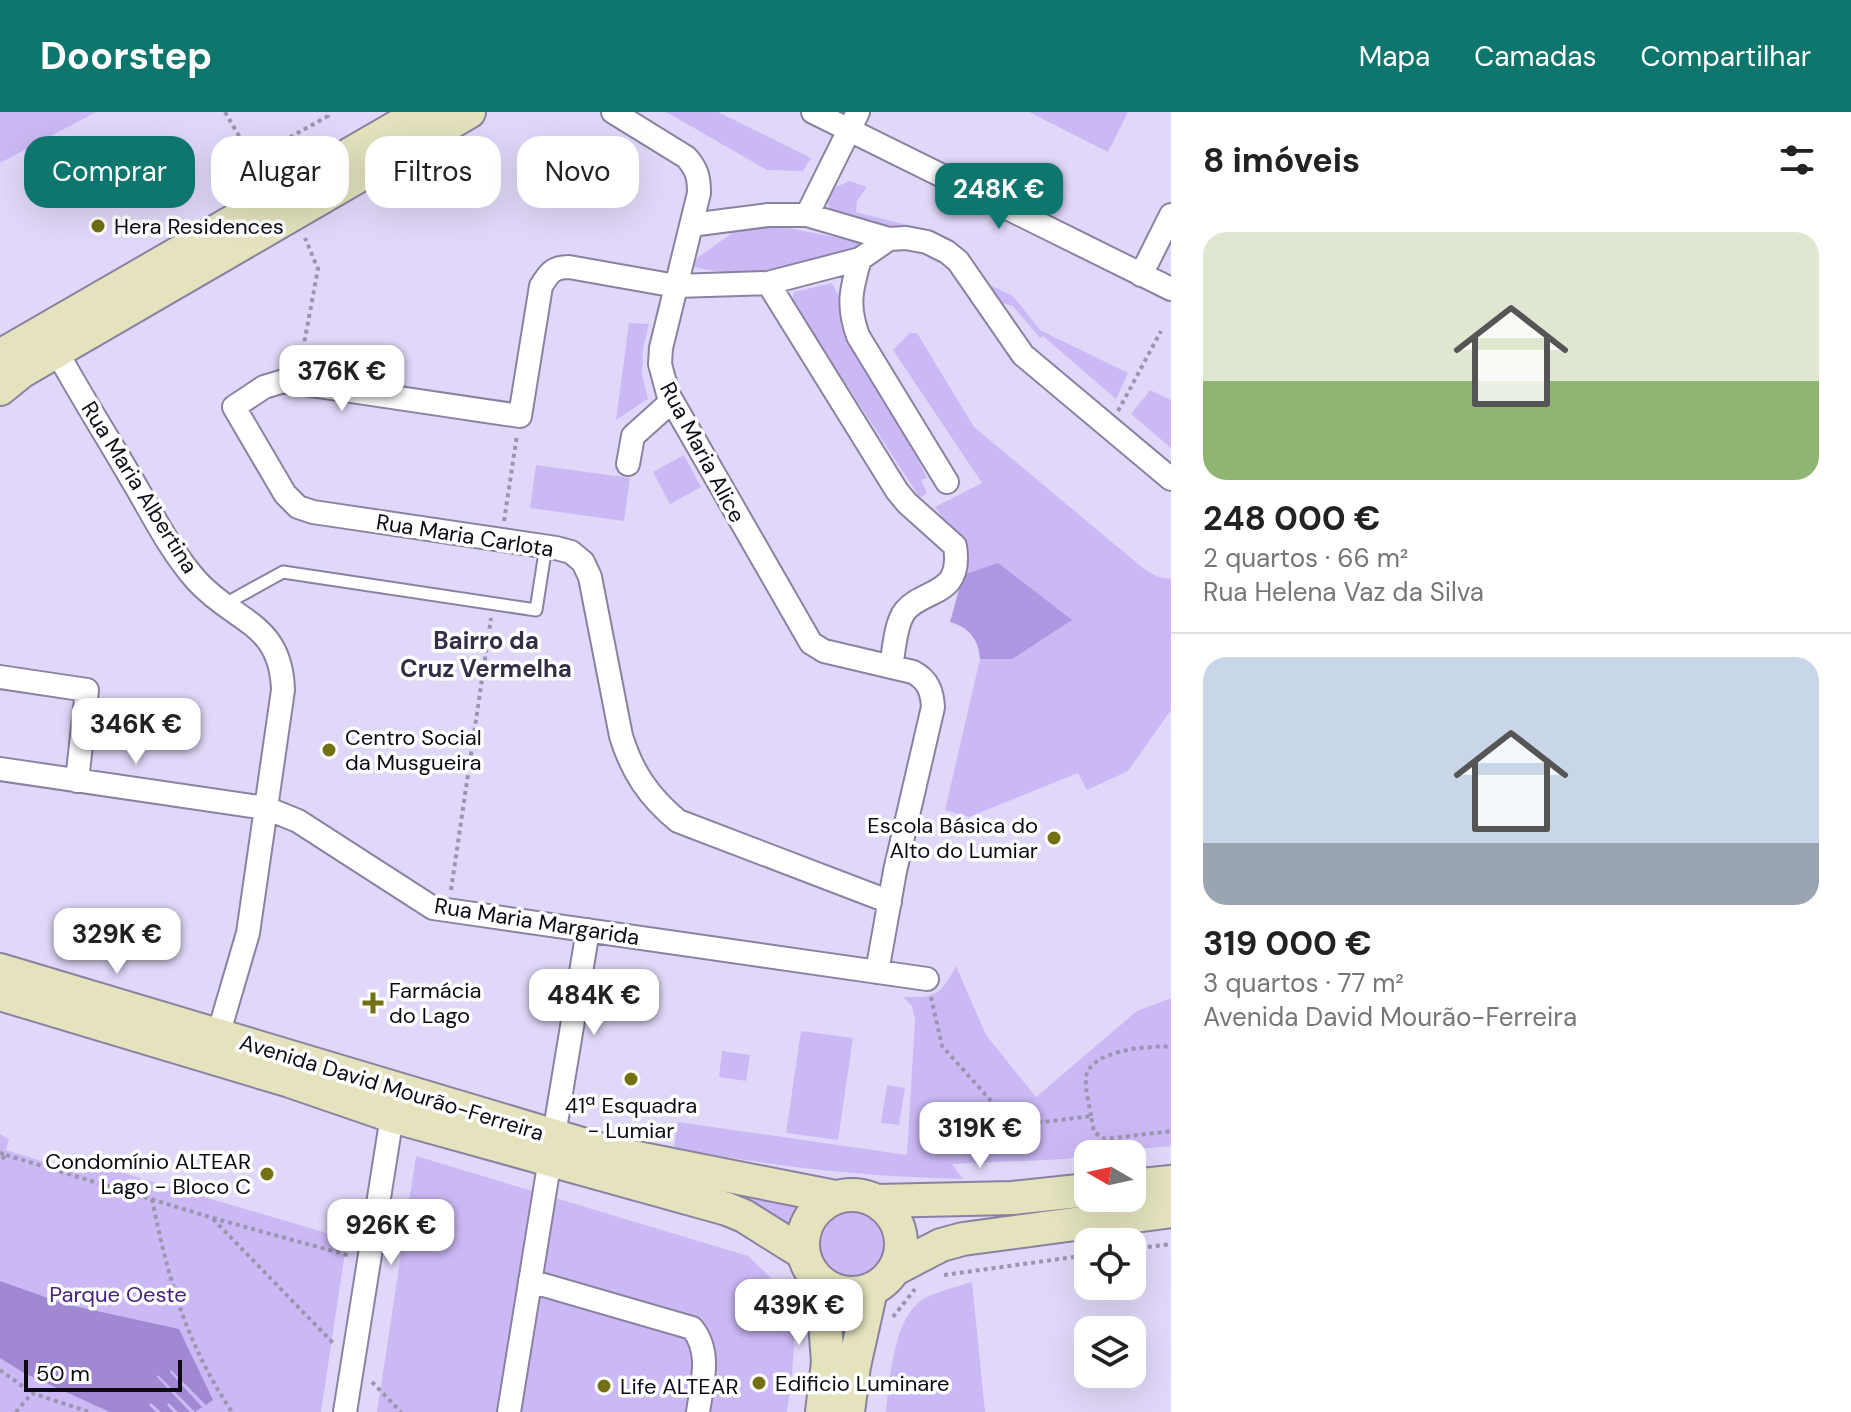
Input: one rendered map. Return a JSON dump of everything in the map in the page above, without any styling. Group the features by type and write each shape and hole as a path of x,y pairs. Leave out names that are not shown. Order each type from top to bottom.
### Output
{"street":[{"path":"349,163 423,112"},
{"path":"349,173 469,112"},
{"name":"Rua Maria Alice","path":"613,112 686,157 695,167 699,179 699,193 661,348 663,381 672,401 811,643 824,651 923,678 932,691 933,707 890,902"},
{"path":"813,112 854,121 1171,289"},
{"path":"807,215 854,121"},
{"path":"0,356 51,341 282,208"},
{"path":"691,225 768,215 807,215 889,239 927,242 947,252 958,261 1023,355 1171,479"},
{"path":"1141,275 1171,215"},
{"path":"296,383 520,416 541,286 549,273 558,267 676,286 768,283 860,259 889,239"},
{"path":"860,259 850,291 851,315 858,336 947,482"},
{"path":"768,283 897,491 955,546 957,556 948,583 907,609 901,619 891,667"},
{"path":"0,389 51,341"},
{"name":"Rua Maria Albertina","path":"51,341 182,561 198,582 262,631 273,645 283,667 283,690 248,933 214,1046"},
{"name":"Rua Maria Carlota","path":"296,383 284,381 264,387 234,407 285,494 298,507 313,512 571,552 583,562 590,577 621,736 629,761 658,805 678,821 890,902"},
{"path":"628,464 633,436 672,401"},
{"path":"0,677 87,690 77,781"},
{"name":"Rua Maria Margarida","path":"0,769 266,808 298,821 433,908 927,979"},
{"path":"877,972 890,902"},
{"path":"509,1412 588,930"},
{"name":"Avenida David Mourão-Ferreira","path":"0,970 214,1046 392,1116 552,1147 612,1153 835,1197"},
{"name":"Avenida David Mourão-Ferreira","path":"0,994 214,1046 552,1147 744,1216 803,1253"},
{"path":"345,1412 392,1116"},
{"path":"1146,1185 1171,1182"},
{"path":"876,1201 1012,1198 1074,1191"},
{"path":"848,1412 854,1366 883,1279 900,1254 901,1239 889,1210 863,1195 849,1194 823,1203 805,1226 803,1253 813,1275 822,1284 838,1292 855,1294 883,1279 941,1245 963,1239 1171,1211"},
{"path":"530,1281 692,1328 703,1341 705,1356 698,1412"},
{"path":"822,1284 828,1362 822,1412"}],"lane":[{"path":"225,604 283,572 536,610 546,546"}],"path":[{"path":"225,112 239,136"},
{"path":"292,136 328,116 326,112"},
{"path":"291,208 318,269 296,383"},
{"path":"1109,427 1161,331"},
{"path":"501,539 520,416"},
{"path":"448,910 493,603"},
{"path":"927,979 942,1046 993,1103 1028,1121 1091,1116"},
{"path":"1171,1047 1120,1050 1091,1067 1086,1077 1094,1132 1105,1139 1171,1131"},
{"path":"0,1153 213,1218 369,1261"},
{"path":"0,1161 6,1155"},
{"path":"152,1198 164,1259 185,1326 232,1412"},
{"path":"213,1218 401,1412"},
{"path":"1146,1247 1171,1244"},
{"path":"941,1276 1074,1257"},
{"path":"892,1319 914,1290 925,1283"},
{"path":"0,1370 32,1393 89,1412"},
{"path":"16,1412 32,1393"}],"green space":[{"path":"0,112 96,112 51,136 24,136 24,150 0,163"},
{"path":"666,112 718,112 811,158 803,171 767,170"},
{"path":"1029,112 1128,112 1108,152"},
{"path":"849,181 867,187 857,201 856,212 911,226 913,232 855,217 844,218 831,212 827,202 834,188"},
{"path":"761,225 860,242 853,252 774,269 734,272 694,267 697,258 735,231"},
{"path":"832,283 927,478 921,480 927,493 920,498 792,301 794,292"},
{"path":"992,286 1013,296 1040,330 1128,373 1116,399 1043,336 1040,338 1013,306 1001,303 991,293"},
{"path":"629,323 649,324 643,349 642,375 648,399 616,420"},
{"path":"910,333 917,333 974,427 1144,569 1158,577 1171,579 1171,710 1128,771 1087,790 1078,773 969,817 945,810 980,659 1012,659 963,575 969,554 935,507 982,483 893,350"},
{"path":"1150,390 1171,400 1171,448 1131,414"},
{"path":"684,455 701,487 670,504 653,472"},
{"path":"536,465 630,478 624,521 530,508"},
{"path":"956,966 986,1035 1036,1097 1137,1011 1171,998 1171,1146 1146,1148 1146,1140 1074,1140 1074,1157 1066,1159 952,1164 963,1179 818,1170 674,1147 678,1122 907,1155 915,1020 912,1006 903,997 930,995 946,983"},
{"path":"801,1031 853,1038 838,1140 786,1133"},
{"path":"722,1051 750,1055 746,1081 719,1077"},
{"path":"887,1085 905,1088 899,1125 881,1123"},
{"name":"Parque Oeste","path":"0,1134 9,1139 6,1150 84,1174 86,1162 347,1239 321,1412 0,1412"},
{"path":"416,1156 748,1256 775,1283 790,1313 794,1345 787,1412 377,1412"},
{"path":"737,1188 806,1203 793,1231 734,1203"},
{"path":"852,1206 867,1209 884,1223 891,1245 888,1260 874,1277 852,1284 837,1281 820,1267 813,1245 816,1230 830,1213"},
{"path":"972,1282 985,1412 886,1412 895,1350 906,1319 925,1298"}],"shaded area":[{"path":"998,563 1072,620 1012,659 980,659 972,635 950,622 963,575"},
{"path":"0,1281 65,1304 179,1329 213,1400 206,1405 171,1370 202,1407 195,1412 158,1375 190,1412 178,1412 169,1403 167,1405 173,1412 161,1412 151,1403 149,1405 156,1412 110,1412 24,1373 0,1358"}],"place":[{"name":"Hera Residences","path":"98,226"},
{"name":"Centro Social da Musgueira","path":"329,750"},
{"name":"Escola Básica do Alto do Lumiar","path":"1054,838"},
{"name":"Farmácia do Lago","path":"373,1003"},
{"name":"41ª Esquadra - Lumiar","path":"631,1079"},
{"name":"Condomínio ALTEAR Lago - Bloco C","path":"267,1174"},
{"name":"Edificio Luminare","path":"759,1383"},
{"name":"Life ALTEAR","path":"604,1386"}],"district":[{"name":"Bairro da Cruz Vermelha","path":"486,655"}]}
